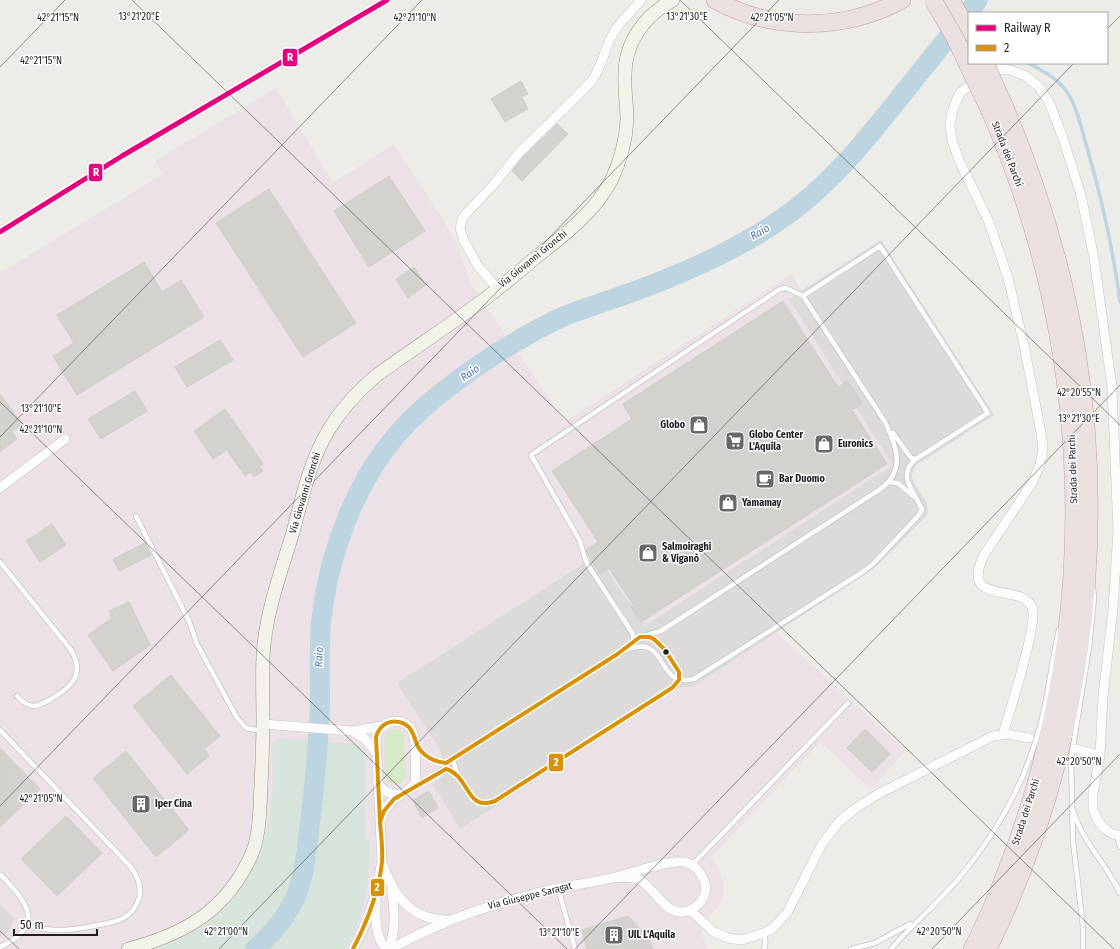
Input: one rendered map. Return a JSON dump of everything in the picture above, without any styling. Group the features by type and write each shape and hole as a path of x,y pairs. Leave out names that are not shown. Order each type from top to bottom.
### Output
{"highway":[{"path":"715,0 739,11 768,20 808,24 831,23 856,18 885,8 902,0"},
{"name":"Strada dei Parchi","path":"933,0 968,59"},
{"path":"951,0 968,30"},
{"name":"Strada dei Parchi","path":"971,64 1025,157 1041,204 1061,273 1077,353 1084,407 1089,516 1085,598 1081,639 1075,679 1059,751 1049,790 1024,866 1009,904 988,949"},
{"name":"Strada dei Parchi","path":"972,949 992,907 1009,865 1033,794 1053,716 1060,676 1072,576 1074,494 1070,414 1059,334 1044,268 1030,217 1006,149 985,64"}],"main road":[{"name":"Via Giovanni Gronchi","path":"128,949 175,933 200,919 224,898 240,875 253,850 260,816 263,728 263,656 270,615 307,482 315,459 328,431 344,408 365,385 498,289 578,222 594,206 607,188 617,168 625,137 627,112 625,67 629,48 634,36 647,19 657,10 674,0"}],"street":[{"path":"498,289 478,266 464,241 460,228 462,217 494,184 518,154 591,82 598,70 615,29 641,0"},
{"path":"1003,734 1030,638 1034,612 1032,606 1022,597 991,591 986,588 979,580 979,566 984,555 1032,483 1040,465 1043,448 1024,345 1008,278 989,222 959,160 952,140 950,126 956,101 966,88 988,74 1000,69 1010,70 1026,76 1039,87 1050,102 1081,195 1116,380 1118,531 1113,609 1103,696 1100,755 1093,794 1092,809 1098,821 1105,829 1113,834 1119,835"},
{"path":"0,488 64,439"},
{"path":"263,728 285,726 352,731 382,726 390,721 399,721 409,728 413,734"},
{"name":"Via Giuseppe Saragat","path":"382,726 376,737 382,861 376,902 380,942 389,949"},
{"path":"352,731 364,738 376,752"},
{"name":"Via Giuseppe Saragat","path":"380,822 388,804 415,783 416,778 413,734"},
{"path":"692,865 703,877 705,891 698,904 690,910 714,932 728,938 742,940 764,933 773,928 787,913 822,844 839,822 853,810 878,794 993,736 1003,734 1019,735 1029,738"},
{"path":"1076,749 1100,755"},
{"path":"377,781 385,791 392,794 405,792"},
{"name":"Via Giuseppe Saragat","path":"382,861 392,894 392,937 389,949"},
{"name":"Via Giuseppe Saragat","path":"389,949 425,930 449,920 514,899 558,888 611,878 675,862 692,865"},
{"name":"Via Giuseppe Saragat","path":"611,878 630,877 638,879 646,884 669,908 678,912 690,910"},
{"name":"Via Giuseppe Saragat","path":"389,881 400,898 414,911 433,918 449,920"},
{"name":"Via Giuseppe Saragat","path":"353,949 367,920 378,882"}],"lane":[{"path":"453,760 456,773 474,800 482,804 491,803 672,688 706,673 838,588 872,564 919,515 922,510 908,483 907,474 910,466 916,459 988,413 880,246 803,296"},
{"path":"633,641 633,634 588,565 580,541 531,455 780,289 786,288 803,296 885,422 911,458 916,459"},
{"path":"616,655 640,637 661,631 889,482 894,474 897,458 891,434 885,422"},
{"path":"889,482 898,483 917,500"},
{"path":"136,516 189,621 197,644 237,718 241,724 248,729 263,728"},
{"path":"1089,516 1093,575"},
{"path":"0,562 71,650 77,663 76,677 73,682 68,688 50,700 33,706 23,702 17,696"},
{"path":"1062,617 1072,576"},
{"path":"1083,949 1083,927 1074,850 1070,759 1090,640 1094,598 1093,583"},
{"path":"891,949 946,892 972,862 996,826 1014,795 1028,762 1042,720 1060,624"},
{"path":"644,636 655,640 665,650 679,672 679,680 672,688"},
{"path":"405,792 442,770 453,760 616,655 630,648 638,646 650,648 660,658 672,676 679,680 687,681"},
{"path":"692,865 848,703"},
{"path":"0,730 130,866 137,877 139,886 139,897 135,908 128,916 119,921 74,930 49,930 27,926"},
{"path":"413,734 419,748 428,757 443,763 453,760"},
{"path":"442,770 450,769 456,773"},
{"path":"1072,804 1081,830 1108,870 1120,893"},
{"path":"1119,835 1120,847"},
{"path":"0,947 16,938 27,926 29,918 24,905 15,890 1,875"},
{"path":"558,888 575,949"},
{"path":"851,949 882,940 920,918"},
{"path":"764,933 766,938 764,949"}],"shaded area":[{"path":"276,88 333,183 394,144 455,239 471,284 565,422 791,274 802,291 881,240 994,415 916,465 912,473 912,478 926,500 928,512 926,516 878,565 776,632 906,751 871,789 820,742 711,857 720,872 724,885 723,897 718,908 699,925 707,949 0,949 0,273 163,174 155,161"},
{"path":"881,240 994,415 916,465 912,473 912,478 927,504 928,512 926,516 878,565 869,572 694,686 682,687 676,690 460,829 433,784 442,777 442,756 439,748 397,683 591,559 600,573 607,569 644,626 890,467 892,464 891,462 856,408 862,404 848,381 843,384 789,299"},
{"path":"280,738 356,744 362,748 365,754 365,840 370,841 369,869 362,911 358,924 345,949 155,949 180,939 203,926 222,911 238,893 250,873 260,851 268,826 273,793 273,745 274,742"},
{"path":"0,904 14,919 9,932 0,936"}],"green space":[{"path":"394,729 400,730 404,736 405,775 401,783 394,785 388,782 385,776 385,737 388,731"}],"building":[{"path":"521,81 528,94 522,97 528,109 505,122 491,99"},
{"path":"557,124 568,134 522,181 512,171 522,158"},
{"path":"389,176 425,231 369,267 334,211"},
{"path":"269,189 356,323 303,357 216,223"},
{"path":"144,262 162,292 181,280 204,317 77,395 53,356 74,343 57,315"},
{"path":"414,267 426,285 408,298 396,279"},
{"name":"Globo Center L'Aquila","path":"783,301 838,387 848,381 862,404 852,410 887,464 641,622 631,607 634,606 609,568 600,574 588,555 586,550 598,542 552,471 632,419 623,404"},
{"path":"220,340 233,360 187,387 175,367"},
{"path":"135,391 147,411 101,439 88,419"},
{"path":"0,394 22,424 12,432 17,439 0,452"},
{"path":"225,409 263,464 259,466 263,471 254,477 251,472 245,476 227,450 213,459 194,431"},
{"path":"52,524 66,545 40,562 26,541"},
{"path":"145,543 151,555 119,571 113,559"},
{"path":"129,602 150,645 113,671 88,635 112,618 109,611"},
{"path":"171,675 220,736 204,749 209,756 187,774 133,706"},
{"path":"865,729 890,754 872,772 847,748"},
{"path":"0,748 40,789 0,827"},
{"name":"Iper Cina","path":"126,751 189,830 156,857 93,778"},
{"path":"429,791 438,808 422,818 413,800"},
{"path":"66,816 102,853 57,896 21,859"},
{"name":"UIL L'Aquila","path":"628,916 649,939 653,949 587,949 582,930"}],"waterway":[{"name":"Raio","path":"968,12 978,0"},
{"name":"Raio","path":"975,4 976,12"},
{"name":"Raio","path":"255,949 267,938 283,919 295,898 301,880 307,852 314,792 319,731 320,632 324,601 333,560 346,520 364,482 386,448 410,420 437,396 482,363 523,337 567,315 652,285 706,261 748,240 793,210 827,181 858,149 968,13"},
{"path":"1030,64 1044,72 1063,87 1076,111 1102,202 1120,302"}],"rail line":[{"name":"R","path":"0,232 122,156 387,0"}],"transit line":[{"name":"2","path":"640,637 650,637 655,640 665,650 679,672 679,680 672,688 495,801 486,803 475,799 458,777 453,772 446,769 394,799 384,811 380,822 376,737 383,725 395,721 406,725 411,730 419,749 426,756 439,762 446,763 616,655 640,637"},
{"name":"2","path":"353,949 368,918 378,884 382,857 380,822"}],"place":[{"name":"Globo","path":"699,425"},
{"name":"Globo Center L'Aquila","path":"735,441"},
{"name":"Euronics","path":"824,444"},
{"name":"Bar Duomo","path":"765,479"},
{"name":"Yamamay","path":"728,503"},
{"name":"Salmoiraghi & Viganò","path":"648,553"},
{"name":"Iper Cina","path":"141,804"},
{"name":"UIL L'Aquila","path":"614,935"}]}
